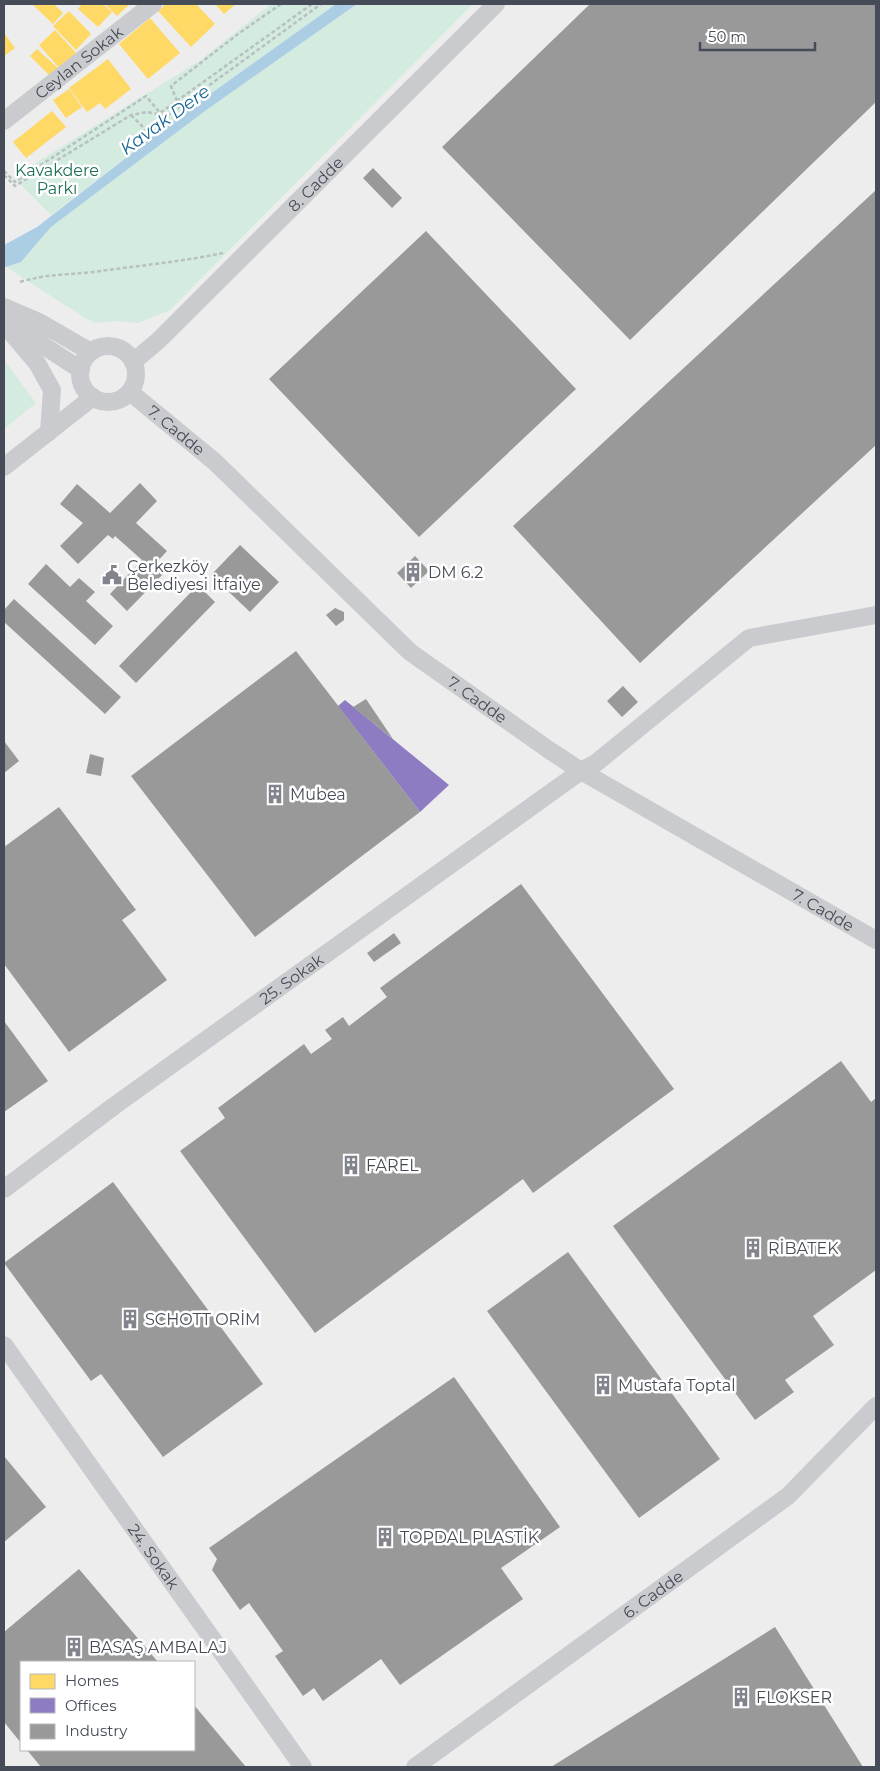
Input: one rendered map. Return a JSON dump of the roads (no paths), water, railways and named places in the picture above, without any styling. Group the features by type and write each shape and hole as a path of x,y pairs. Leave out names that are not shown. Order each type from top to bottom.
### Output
{"street":[{"name":"Ceylan Sokak","path":"4,121 153,4"},
{"name":"8. Cadde","path":"133,362 159,340 496,4"},
{"path":"4,307 39,322 91,352"},
{"path":"4,311 44,346 81,370"},
{"path":"4,324 37,363 52,390 49,432"},
{"path":"104,347 118,348 124,351 133,362 136,376 135,382 130,392 122,398 109,402 93,398 85,390 82,384 82,363 91,352 104,347"},
{"name":"7. Cadde","path":"130,392 215,462 410,652 581,771 876,940"},
{"path":"4,467 93,398"},
{"name":"25. Sokak","path":"4,1189 114,1106 581,771 596,764 749,638 876,615"},
{"name":"24. Sokak","path":"4,1346 303,1767"},
{"name":"6. Cadde","path":"415,1767 788,1496 876,1406"}],"water":[{"path":"336,4 357,4 205,111 51,227 21,262 6,267 4,265 4,245 37,227 185,112"}],"place":[{"name":"DM 6.2","path":"413,572"},
{"name":"Çerkezköy Belediyesi İtfaiye","path":"112,575"},
{"name":"Mubea","path":"275,794"},
{"name":"FAREL","path":"351,1165"},
{"name":"RİBATEK","path":"753,1248"},
{"name":"SCHOTT ORİM","path":"130,1319"},
{"name":"Mustafa Toptal","path":"603,1385"},
{"name":"TOPDAL PLASTİK","path":"385,1537"},
{"name":"BASAŞ AMBALAJ","path":"74,1647"},
{"name":"FLOKSER","path":"741,1697"}],"water label":[{"name":"Kavak Dere","path":"165,120"}],"park label":[{"name":"Kavakdere Parkı","path":"57,179"}]}
